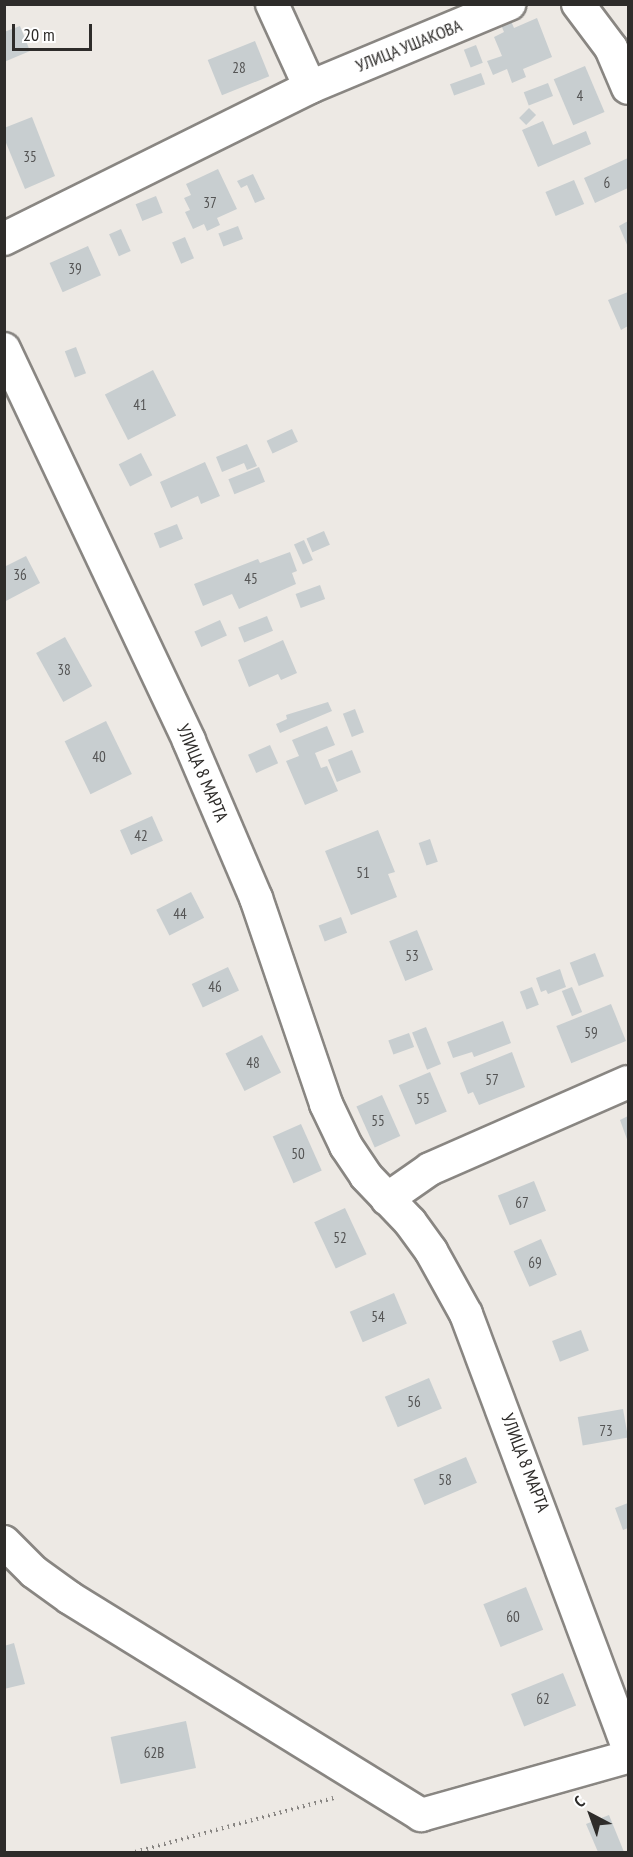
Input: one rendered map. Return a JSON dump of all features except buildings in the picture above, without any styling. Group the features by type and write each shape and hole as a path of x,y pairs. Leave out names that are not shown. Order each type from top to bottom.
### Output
{"street":[{"path":"272,4 310,87"},
{"name":"УЛИЦА УШАКОВА","path":"4,239 310,87 509,4"},
{"path":"578,4 611,48 628,88"},
{"name":"УЛИЦА 8 МАРТА","path":"4,349 189,741 279,960 326,1104 346,1146 431,1251 466,1314 628,1747"},
{"path":"387,1199 430,1169 628,1082"},
{"path":"4,1542 34,1572 70,1598 421,1815 628,1757"}],"path":[{"path":"135,1852 376,1786"}]}
